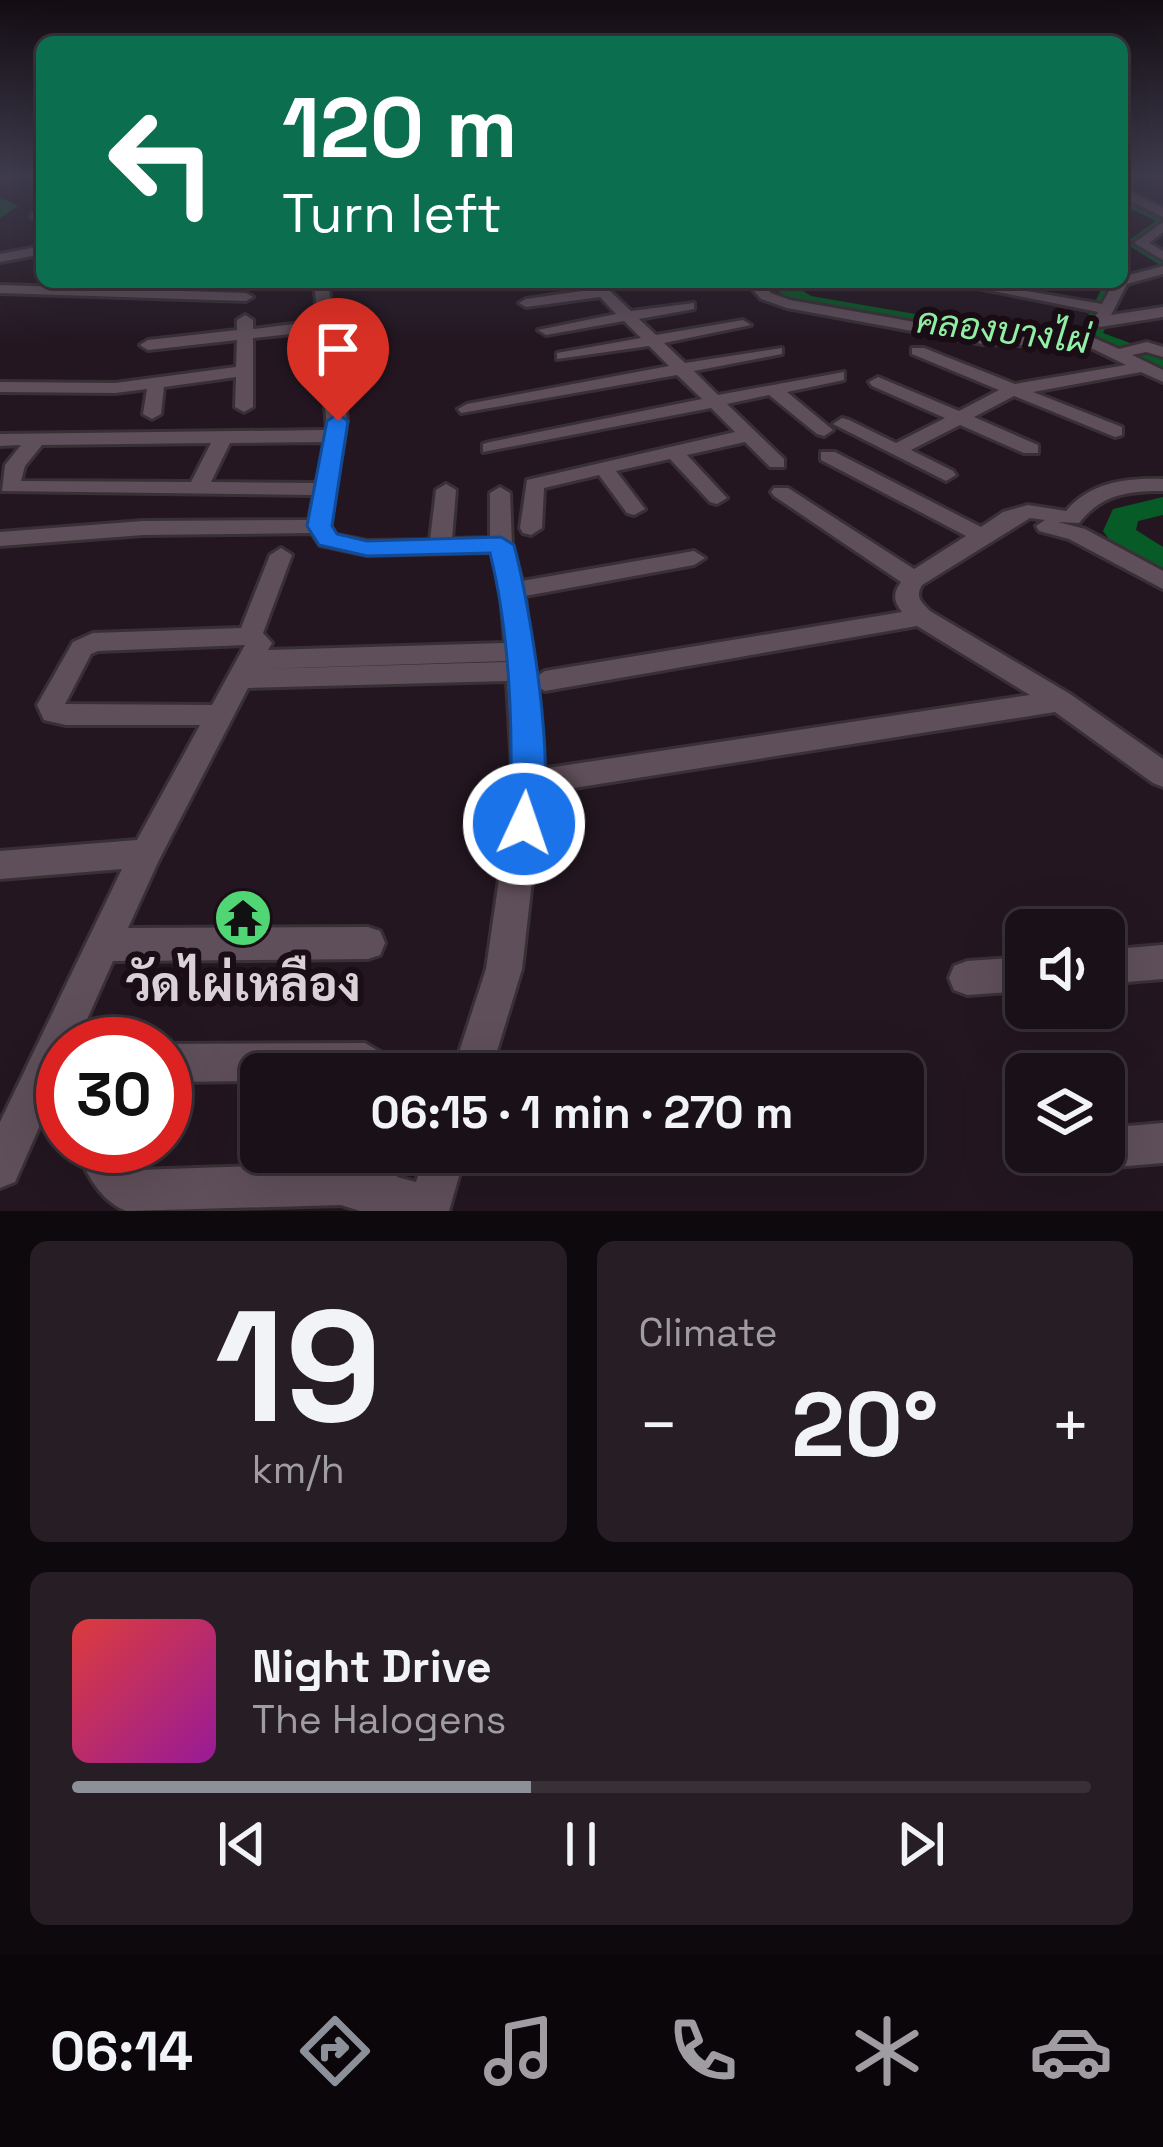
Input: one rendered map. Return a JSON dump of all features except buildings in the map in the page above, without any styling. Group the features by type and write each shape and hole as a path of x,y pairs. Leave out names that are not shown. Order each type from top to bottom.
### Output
{"street":[{"path":"1154,233 1140,243 1163,256"},
{"path":"0,258 36,248"},
{"path":"1128,280 1163,270"},
{"path":"0,279 36,275"},
{"path":"1128,282 1163,286"},
{"path":"1128,285 1163,308"},
{"path":"322,288 335,436 320,526 328,540 367,548 501,545"},
{"path":"526,302 599,288"},
{"path":"605,288 777,463"},
{"path":"760,288 775,300 970,338 1097,328 1163,308"},
{"path":"985,288 1097,328 1163,377"},
{"path":"1097,328 1120,288"},
{"path":"0,289 246,289 244,407"},
{"path":"546,330 689,306"},
{"path":"835,332 840,320 836,310"},
{"path":"148,345 328,325"},
{"path":"563,356 743,325"},
{"path":"467,409 776,351"},
{"path":"918,351 1115,431"},
{"path":"897,450 1013,390 1133,355 1163,352"},
{"path":"0,386 100,389 245,371"},
{"path":"490,448 838,376"},
{"path":"878,382 1031,449"},
{"path":"152,414 157,384"},
{"path":"771,388 833,427 897,450 946,475"},
{"path":"198,489 224,436"},
{"path":"0,440 335,436"},
{"path":"531,528 534,484 749,436"},
{"path":"38,438 15,465 9,487 326,489"},
{"path":"674,452 717,498"},
{"path":"828,456 982,535"},
{"path":"604,468 634,509"},
{"path":"1074,526 1087,496 1113,488 1163,485"},
{"path":"441,543 446,490"},
{"path":"781,492 914,580"},
{"path":"478,1053 505,969 528,782 528,668 501,545 500,493"},
{"path":"1163,580 1074,526 1011,517 914,580 906,592 907,602 921,617 1060,701 1163,775"},
{"path":"0,539 143,528 320,526"},
{"path":"4,1147 146,853 223,716 281,555"},
{"path":"513,590 694,558"},
{"path":"223,716 66,715 53,712 51,704 82,647 93,642 246,659 528,668 921,617"},
{"path":"528,782 1060,701"},
{"path":"0,865 146,853"},
{"path":"103,945 368,943"},
{"path":"1125,965 1163,962"},
{"path":"967,978 1005,975"},
{"path":"192,1063 240,1063"},
{"path":"1125,1146 1163,1143"},
{"path":"112,1173 128,1191 341,1184 429,1209 440,1173"},
{"path":"370,1194 378,1173"}],"waterway":[{"path":"1150,233 1135,243 1163,261"},
{"name":"คลองบางไผ่","path":"783,288 804,301 979,332 1089,337"},
{"path":"1089,337 1113,288"},
{"name":"คลองบางไผ่","path":"1089,337 1123,345 1163,365"},
{"name":"คลองบางไผ่","path":"1163,506 1124,516 1119,531 1129,543 1163,561"}],"place":[{"name":"วัดไผ่เหลือง","path":"243,918"}],"route":[{"path":"338,421 320,526 328,540 367,548 501,545 513,590 521,671 528,782 524,824"}]}
